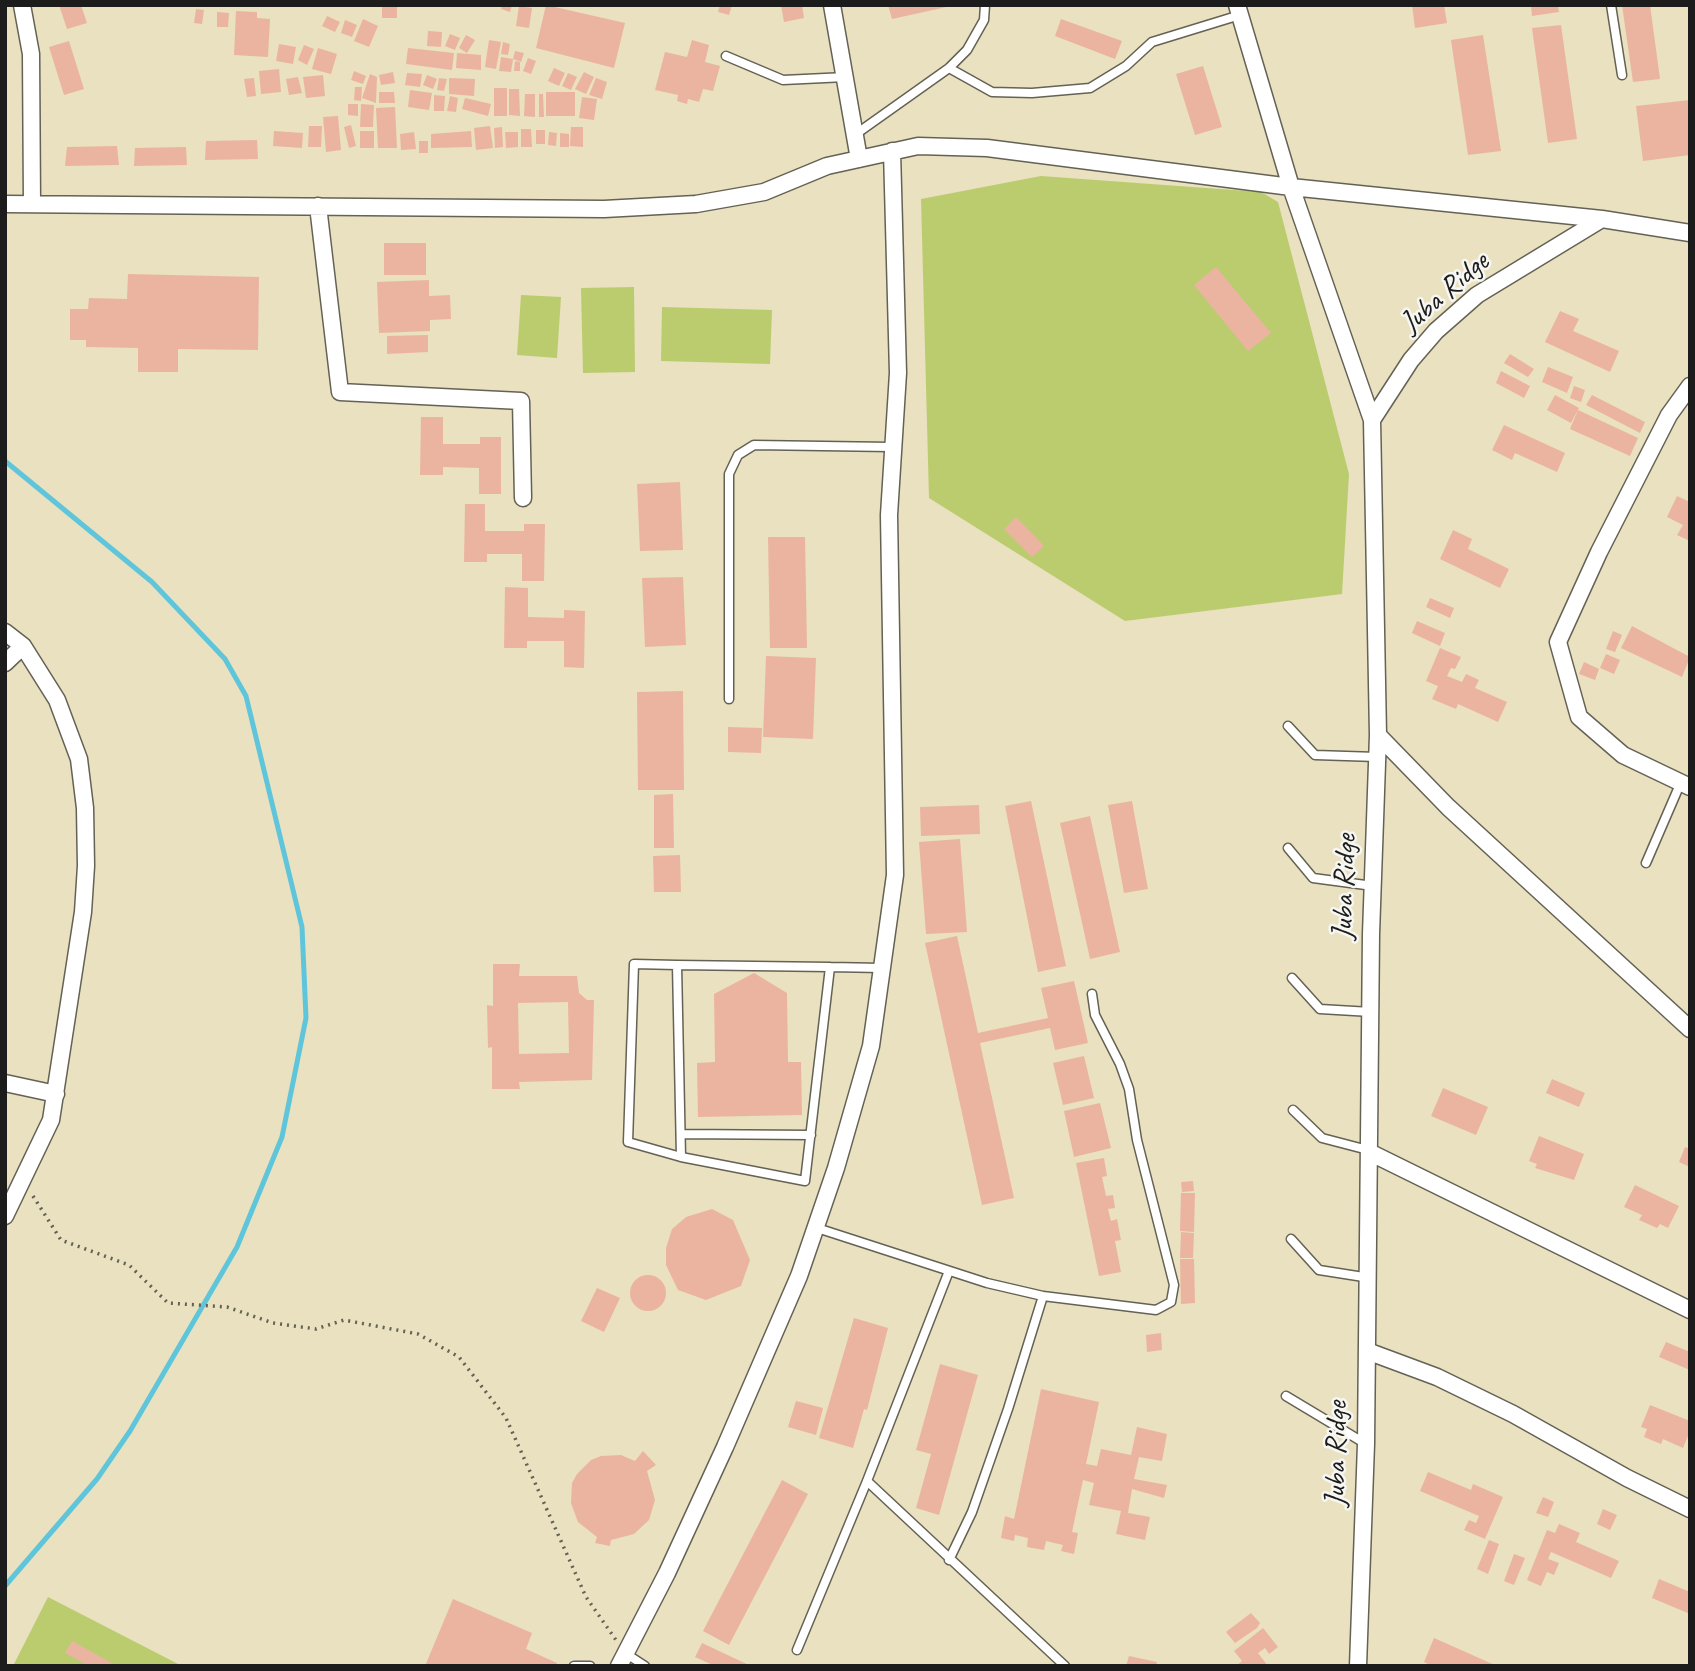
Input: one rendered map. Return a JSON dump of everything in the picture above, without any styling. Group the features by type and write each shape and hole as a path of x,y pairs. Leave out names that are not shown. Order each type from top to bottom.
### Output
{"street":[{"path":"22,5 31,54 32,204"},
{"path":"832,5 859,159"},
{"path":"1238,10 1291,187 1372,420"},
{"path":"5,204 604,209 696,204 764,192 827,166 918,146 987,148 1291,187 1602,219 1690,233"},
{"path":"622,1660 725,1447 817,1228 871,1046 895,875 890,620 891,447 898,373 892,151"},
{"path":"318,206 340,393 521,401 523,498"},
{"name":"Juba Ridge","path":"1358,1666 1370,1278 1371,1012 1378,735 1372,420 1411,360 1436,331 1477,295 1602,219"},
{"path":"1685,785 1623,755 1579,717 1558,642 1599,552 1669,415 1690,386"},
{"path":"5,632 23,646 57,699 79,759 85,808 86,866 83,912 51,1120 5,1216"},
{"path":"5,663 23,646"},
{"path":"1378,735 1448,807 1690,1029"},
{"path":"5,1083 56,1094"},
{"path":"1371,1152 1690,1310"},
{"path":"1367,1351 1437,1377 1513,1414 1627,1478 1690,1509"}],"lane":[{"path":"855,135 949,68 967,50 984,20 985,5"},
{"path":"1611,5 1622,75"},
{"path":"949,68 992,92 1032,93 1090,88 1126,66 1152,41 1238,10"},
{"path":"726,56 783,80 846,77"},
{"path":"729,699 729,474 738,455 754,445 891,447"},
{"path":"1288,726 1315,755 1377,757"},
{"path":"1646,863 1685,785"},
{"path":"1288,848 1313,878 1373,886"},
{"path":"830,967 805,1181 681,1157 628,1142 634,964 677,965 830,967 882,968"},
{"path":"677,965 681,1157"},
{"path":"1292,978 1320,1009 1371,1012"},
{"path":"817,1228 949,1271 1043,1296 1156,1310 1171,1302 1175,1294 1137,1140 1129,1089 1120,1064 1095,1015 1092,994"},
{"path":"1293,1110 1322,1139 1371,1152"},
{"path":"681,1134 811,1135"},
{"path":"1291,1239 1319,1270 1370,1278"},
{"path":"797,1650 949,1271"},
{"path":"949,1560 972,1512 1043,1296"},
{"path":"1286,1396 1366,1444"},
{"path":"867,1481 1065,1666"},
{"path":"622,1660 645,1666"},
{"path":"575,1666 590,1666"}],"path":[{"path":"23,1180 61,1240 130,1265 167,1303 228,1307 272,1323 316,1329 344,1320 418,1335 458,1357 506,1418 586,1597 622,1660"}],"green space":[{"path":"1041,176 1261,192 1278,202 1349,474 1342,594 1125,621 929,498 921,199"},
{"path":"634,287 635,372 583,373 581,288"},
{"path":"521,295 561,297 557,358 517,355"},
{"path":"662,307 772,310 770,364 661,361"},
{"path":"48,1597 182,1666 13,1666"}],"building":[{"path":"59,5 81,5 87,23 67,29"},
{"path":"382,5 397,5 397,18 382,18"},
{"path":"502,5 512,5 510,12 501,9"},
{"path":"546,5 625,23 614,68 536,48"},
{"path":"720,5 732,5 729,15 718,12"},
{"path":"781,5 802,5 804,18 784,22"},
{"path":"888,5 951,5 951,6 892,19"},
{"path":"1412,5 1444,5 1447,23 1415,28"},
{"path":"1531,5 1558,5 1559,12 1532,16"},
{"path":"1622,5 1650,5 1660,79 1633,82"},
{"path":"519,6 532,8 529,28 516,26"},
{"path":"196,9 204,10 202,24 194,23"},
{"path":"236,11 257,12 257,18 270,19 268,57 234,55"},
{"path":"217,12 229,13 228,27 217,27"},
{"path":"327,16 340,22 335,32 322,26"},
{"path":"363,19 378,26 369,47 354,41"},
{"path":"1061,19 1122,41 1115,59 1055,36"},
{"path":"345,20 357,25 352,37 341,33"},
{"path":"1561,25 1577,139 1548,143 1532,28"},
{"path":"428,31 442,32 441,47 427,46"},
{"path":"450,34 460,38 455,50 445,46"},
{"path":"466,35 475,40 467,53 459,48"},
{"path":"1483,35 1501,151 1468,155 1451,40"},
{"path":"489,40 501,42 496,69 485,67"},
{"path":"692,40 709,45 705,62 720,66 713,91 703,89 699,102 688,99 687,104 677,101 678,95 655,90 665,52 687,57"},
{"path":"69,41 84,89 64,95 49,47"},
{"path":"503,42 510,44 508,55 501,54"},
{"path":"279,44 296,47 293,64 276,61"},
{"path":"304,45 314,49 307,65 298,60"},
{"path":"318,48 337,54 331,74 312,69"},
{"path":"408,48 454,53 452,70 406,64"},
{"path":"515,51 524,53 521,62 513,59"},
{"path":"457,53 481,55 481,70 456,68"},
{"path":"501,57 513,59 511,72 499,71"},
{"path":"528,58 536,61 531,74 523,71"},
{"path":"515,61 520,62 520,71 514,71"},
{"path":"1203,66 1222,127 1195,135 1176,74"},
{"path":"554,68 565,73 559,86 548,81"},
{"path":"279,69 281,92 261,94 259,71"},
{"path":"354,71 366,76 363,84 351,80"},
{"path":"393,72 395,83 381,85 379,75"},
{"path":"584,72 594,77 586,94 575,89"},
{"path":"407,73 422,74 420,87 405,85"},
{"path":"568,73 577,77 571,90 562,86"},
{"path":"370,74 377,77 376,103 362,98"},
{"path":"323,75 325,96 306,98 303,77"},
{"path":"427,75 437,79 433,89 423,85"},
{"path":"298,77 302,93 289,95 286,79"},
{"path":"254,78 256,96 247,97 244,79"},
{"path":"439,78 447,79 444,91 437,90"},
{"path":"449,78 475,79 474,96 449,94"},
{"path":"596,78 607,82 602,99 589,95"},
{"path":"355,87 362,87 361,101 354,100"},
{"path":"494,88 507,88 507,116 494,116"},
{"path":"509,89 519,89 520,116 509,115"},
{"path":"410,90 432,93 429,110 408,107"},
{"path":"379,92 394,92 395,103 379,103"},
{"path":"546,92 575,92 575,116 546,116"},
{"path":"525,94 535,94 535,117 524,116"},
{"path":"539,94 543,94 544,117 539,117"},
{"path":"434,95 445,96 444,111 434,111"},
{"path":"450,96 458,98 456,112 447,111"},
{"path":"582,97 597,99 594,120 579,118"},
{"path":"465,98 491,104 488,116 462,109"},
{"path":"1690,100 1690,155 1643,161 1636,106"},
{"path":"348,104 358,104 358,116 348,115"},
{"path":"361,104 374,105 373,127 360,127"},
{"path":"395,107 397,148 378,148 376,108"},
{"path":"338,116 341,150 326,152 323,117"},
{"path":"351,125 356,146 349,148 344,127"},
{"path":"309,126 322,126 321,147 308,147"},
{"path":"490,126 493,148 476,150 474,128"},
{"path":"502,127 503,147 495,148 494,128"},
{"path":"571,127 583,127 583,147 570,146"},
{"path":"521,129 531,129 532,147 521,147"},
{"path":"536,130 545,130 545,144 536,144"},
{"path":"274,131 303,133 302,148 273,146"},
{"path":"360,131 374,131 374,148 360,148"},
{"path":"471,131 472,147 431,148 431,134"},
{"path":"414,132 416,149 401,150 400,134"},
{"path":"505,132 518,132 518,147 506,148"},
{"path":"549,132 557,133 556,146 548,145"},
{"path":"560,133 569,134 569,147 560,147"},
{"path":"257,140 258,159 205,160 206,141"},
{"path":"419,141 428,141 428,153 419,153"},
{"path":"117,146 119,165 65,166 67,147"},
{"path":"186,147 187,165 134,166 135,148"},
{"path":"384,243 426,243 426,275 384,275"},
{"path":"1216,267 1271,333 1248,351 1194,285"},
{"path":"128,274 259,277 258,350 178,349 178,372 138,372 138,348 86,347 86,340 70,340 70,309 88,309 89,298 127,299"},
{"path":"429,280 429,296 450,295 451,319 430,320 430,331 379,333 377,282"},
{"path":"1560,311 1579,319 1573,331 1619,351 1610,372 1545,342"},
{"path":"428,335 428,352 387,354 387,336"},
{"path":"1510,354 1534,369 1528,377 1504,363"},
{"path":"1548,367 1573,377 1567,393 1542,382"},
{"path":"1501,371 1530,386 1524,398 1496,383"},
{"path":"1574,386 1585,390 1581,402 1570,398"},
{"path":"1555,395 1579,408 1571,423 1547,410"},
{"path":"1592,395 1645,422 1640,433 1586,405"},
{"path":"1578,410 1638,438 1630,456 1570,429"},
{"path":"421,417 443,417 443,444 480,444 480,437 501,437 501,494 479,494 479,468 443,467 443,475 420,475"},
{"path":"1504,425 1565,453 1557,472 1515,453 1512,460 1492,450"},
{"path":"680,482 683,550 640,551 637,484"},
{"path":"1677,496 1690,502 1690,541 1677,535 1683,525 1667,517"},
{"path":"465,504 485,504 485,531 524,531 524,524 545,524 544,581 522,581 522,554 487,554 487,562 464,562"},
{"path":"1016,517 1044,546 1032,557 1004,529"},
{"path":"1453,530 1472,539 1468,549 1509,569 1500,588 1440,559"},
{"path":"768,537 805,537 807,648 770,648"},
{"path":"683,577 686,645 645,647 642,578"},
{"path":"505,587 528,588 528,617 564,618 564,610 585,611 584,668 564,667 564,641 527,641 527,648 504,648"},
{"path":"1430,598 1454,608 1450,618 1426,607"},
{"path":"1417,621 1445,633 1440,646 1412,633"},
{"path":"1632,626 1690,657 1682,677 1621,648"},
{"path":"1613,631 1622,635 1615,652 1606,649"},
{"path":"1440,648 1461,657 1455,669 1451,668 1447,676 1462,682 1466,674 1479,680 1475,688 1507,702 1498,722 1458,704 1456,709 1432,699 1438,686 1426,681"},
{"path":"1606,654 1620,660 1614,674 1600,668"},
{"path":"766,656 816,658 813,739 763,737"},
{"path":"1584,662 1599,669 1595,680 1579,674"},
{"path":"683,691 684,790 638,790 637,692"},
{"path":"728,727 762,728 761,753 728,752"},
{"path":"673,794 674,848 654,848 654,795"},
{"path":"1031,801 1066,966 1038,972 1005,806"},
{"path":"1132,801 1148,889 1124,893 1108,805"},
{"path":"979,805 980,834 921,836 920,807"},
{"path":"1090,816 1120,952 1090,959 1060,823"},
{"path":"960,839 967,932 926,934 919,842"},
{"path":"680,855 681,892 654,892 653,856"},
{"path":"957,936 978,1033 1048,1018 1041,988 1074,981 1088,1043 1055,1050 1050,1028 980,1043 1014,1198 982,1205 925,943"},
{"path":"493,964 520,964 519,976 577,976 579,993 587,1000 594,1000 592,1080 519,1082 520,1089 492,1089 492,1047 488,1048 487,1005 493,1006","holes":["568,1002 569,1053 519,1054 518,1003"]},
{"path":"754,973 787,993 788,1062 801,1062 802,1115 698,1117 697,1063 715,1062 714,994"},
{"path":"1084,1056 1094,1098 1063,1105 1053,1063"},
{"path":"1552,1079 1585,1093 1579,1107 1546,1093"},
{"path":"1443,1088 1488,1107 1476,1135 1431,1116"},
{"path":"1100,1103 1111,1148 1074,1157 1064,1111"},
{"path":"1539,1136 1584,1154 1574,1180 1535,1168 1537,1164 1529,1161"},
{"path":"1685,1147 1690,1149 1690,1167 1679,1162"},
{"path":"1104,1158 1107,1176 1102,1177 1106,1196 1113,1195 1115,1208 1108,1209 1111,1221 1117,1219 1121,1240 1115,1241 1121,1272 1099,1276 1076,1163"},
{"path":"1193,1181 1194,1191 1182,1192 1181,1182"},
{"path":"1635,1185 1679,1206 1668,1228 1660,1224 1657,1228 1639,1220 1642,1215 1624,1207"},
{"path":"1181,1193 1195,1193 1194,1232 1180,1231"},
{"path":"712,1209 733,1220 750,1260 741,1286 706,1300 678,1290 666,1265 666,1248 672,1229 686,1217"},
{"path":"1181,1232 1194,1233 1193,1258 1180,1258"},
{"path":"1180,1259 1194,1259 1195,1303 1181,1304"},
{"path":"648,1275 661,1280 666,1293 661,1306 648,1311 635,1306 630,1293 635,1280"},
{"path":"597,1288 620,1298 604,1332 581,1321"},
{"path":"854,1318 888,1328 867,1410 864,1409 853,1448 819,1438"},
{"path":"1161,1333 1162,1350 1147,1352 1146,1335"},
{"path":"1666,1342 1690,1352 1690,1370 1659,1357"},
{"path":"940,1364 978,1375 939,1515 916,1508 931,1454 916,1450"},
{"path":"1041,1389 1099,1402 1086,1464 1097,1466 1101,1449 1131,1455 1137,1427 1167,1434 1162,1461 1139,1457 1134,1479 1167,1485 1164,1498 1132,1489 1128,1513 1150,1517 1145,1540 1116,1534 1121,1511 1089,1505 1094,1483 1083,1480 1072,1532 1078,1533 1074,1554 1061,1551 1063,1545 1046,1541 1044,1550 1027,1547 1028,1538 1015,1535 1014,1541 1001,1538 1005,1516 1014,1519"},
{"path":"796,1401 823,1408 816,1435 788,1427"},
{"path":"1650,1405 1690,1421 1690,1431 1683,1448 1663,1439 1661,1444 1644,1437 1647,1429 1641,1427"},
{"path":"643,1451 656,1465 647,1471 655,1500 649,1520 634,1534 611,1540 610,1546 595,1543 597,1537 578,1522 571,1503 572,1483 591,1460 601,1456 621,1455 635,1461"},
{"path":"1428,1472 1471,1490 1473,1484 1503,1497 1485,1539 1464,1530 1469,1520 1476,1523 1479,1516 1420,1491"},
{"path":"782,1480 808,1494 729,1645 703,1631"},
{"path":"1543,1497 1554,1502 1548,1517 1536,1513"},
{"path":"1603,1509 1617,1515 1610,1530 1597,1524"},
{"path":"1559,1524 1580,1533 1576,1542 1619,1561 1611,1578 1551,1552 1548,1559 1559,1563 1554,1575 1547,1572 1541,1586 1527,1580 1547,1530 1555,1533"},
{"path":"1489,1540 1499,1544 1488,1574 1477,1569"},
{"path":"1514,1554 1525,1558 1514,1585 1504,1581"},
{"path":"1659,1579 1690,1592 1690,1614 1652,1598"},
{"path":"453,1599 532,1633 526,1649 557,1663 556,1666 425,1666"},
{"path":"1251,1613 1260,1623 1235,1643 1226,1632"},
{"path":"1263,1628 1278,1647 1269,1654 1265,1648 1258,1653 1268,1666 1236,1666 1242,1661 1234,1651"},
{"path":"1434,1638 1497,1666 1432,1666 1424,1662"},
{"path":"72,1641 117,1666 89,1666 65,1653"},
{"path":"702,1643 751,1666 715,1666 695,1657"},
{"path":"1129,1656 1157,1662 1156,1666 1126,1666"}],"waterway":[{"path":"5,461 152,582 225,659 246,696 302,927 306,1018 282,1137 237,1247 130,1431 97,1479 5,1586"}]}
